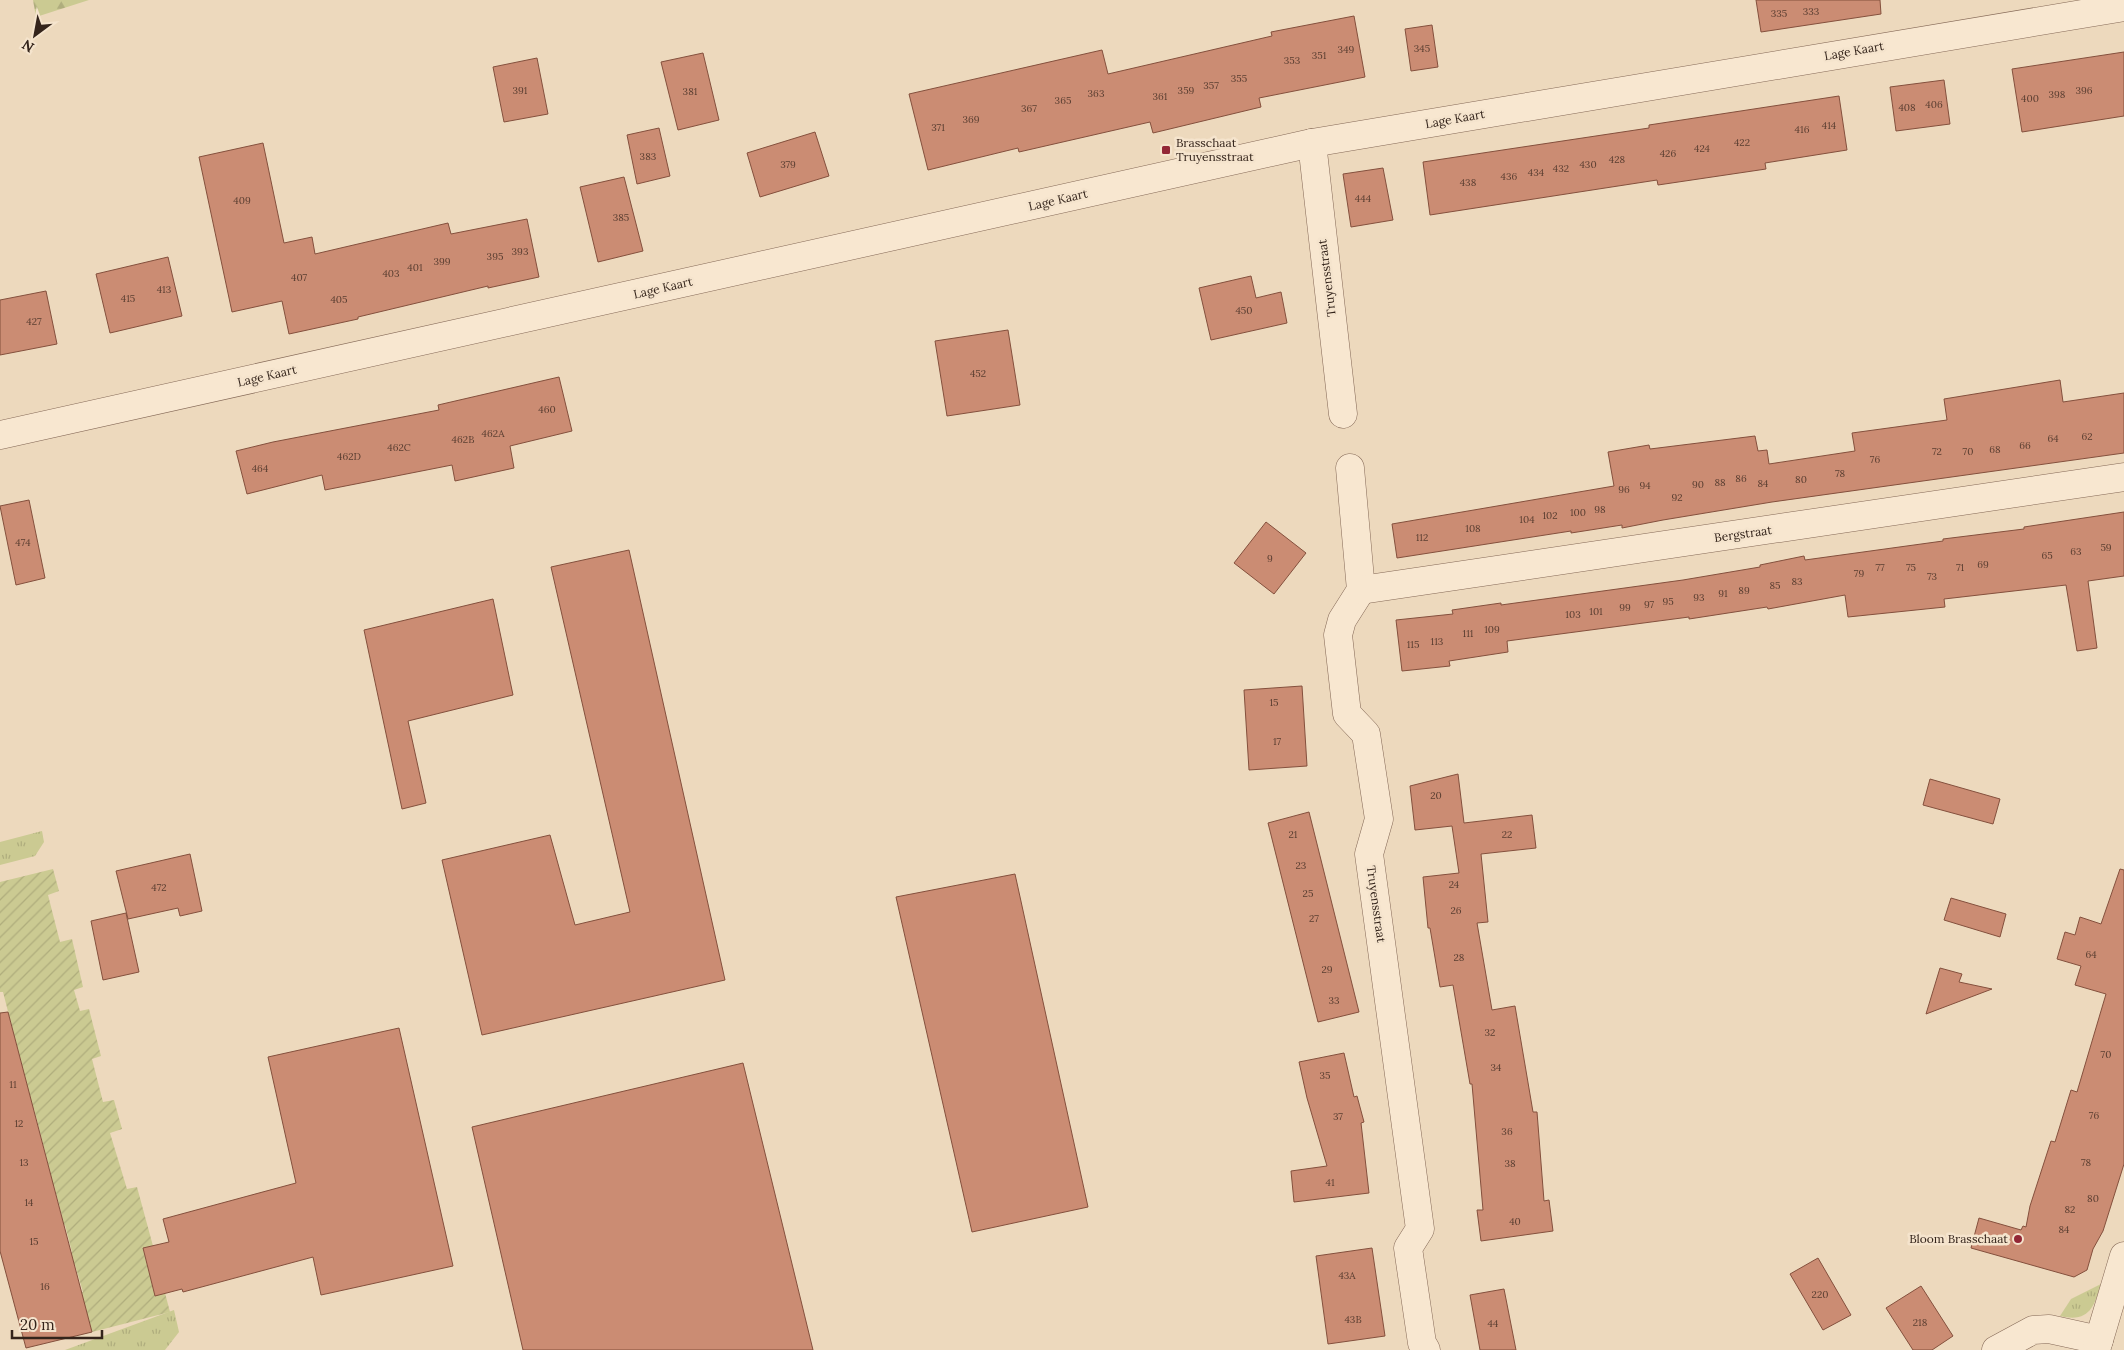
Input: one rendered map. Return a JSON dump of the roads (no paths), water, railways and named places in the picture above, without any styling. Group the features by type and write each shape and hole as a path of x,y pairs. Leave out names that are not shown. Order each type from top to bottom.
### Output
{"street":[{"name":"Lage Kaart","path":"0,435 1312,143 2017,12 2124,7"},
{"name":"Truyensstraat","path":"1312,143 1343,414"},
{"path":"1350,468 1362,590"},
{"name":"Bergstraat","path":"1362,590 2124,477"},
{"name":"Truyensstraat","path":"1362,590 1342,620 1338,635 1347,714 1366,734 1380,819 1370,854 1420,1229 1408,1248 1422,1343 1426,1350"},
{"path":"1996,1350 2033,1330 2049,1329 2098,1345 2124,1256"}],"place":[{"name":"Brasschaat Truyensstraat","path":"1166,150"},
{"name":"Bloom Brasschaat","path":"2018,1239"}]}
